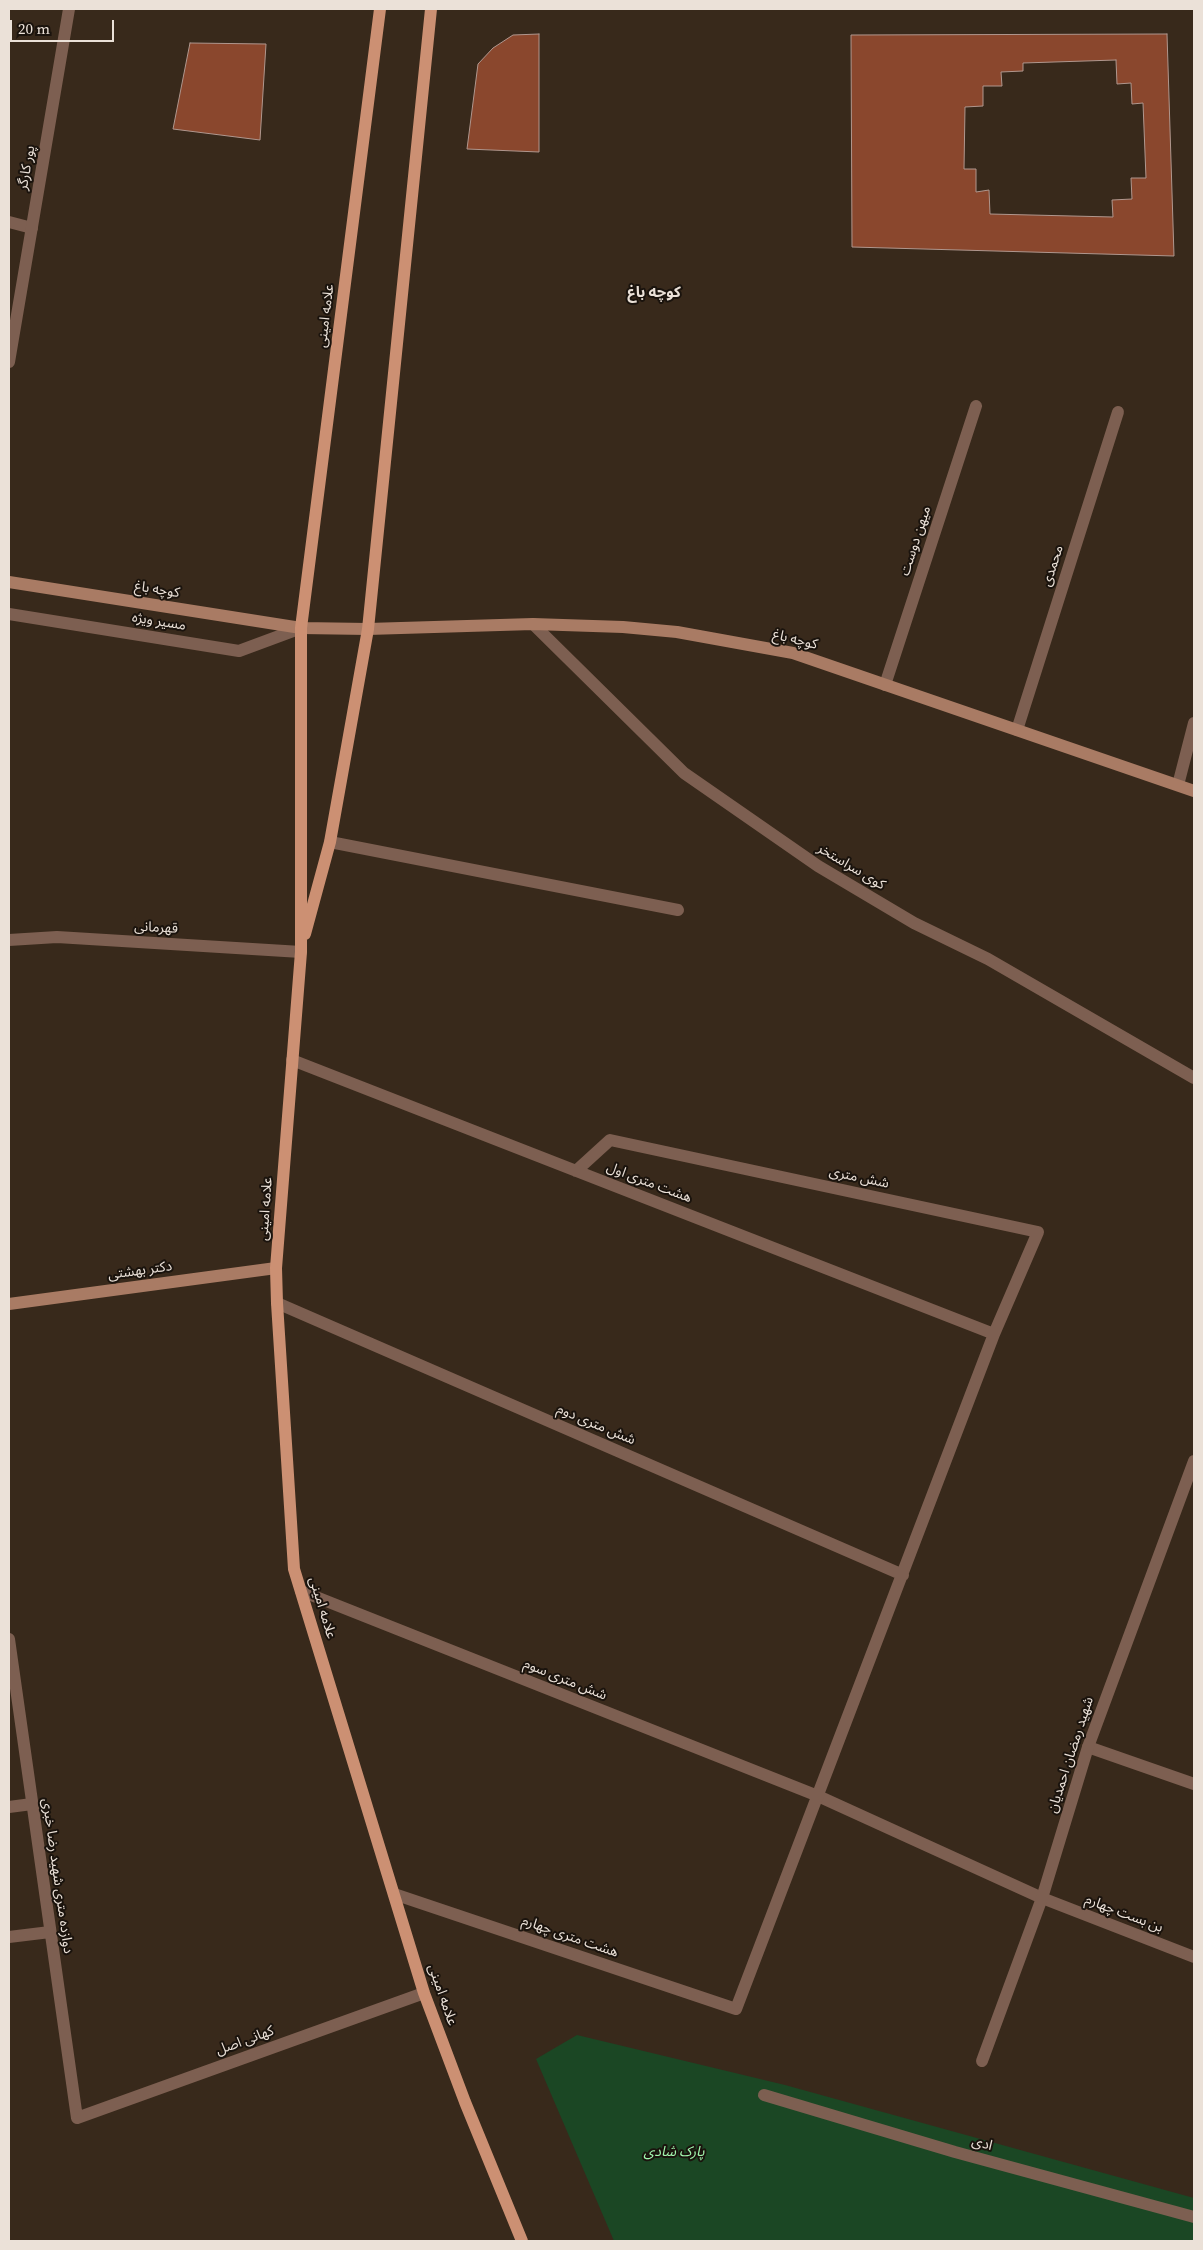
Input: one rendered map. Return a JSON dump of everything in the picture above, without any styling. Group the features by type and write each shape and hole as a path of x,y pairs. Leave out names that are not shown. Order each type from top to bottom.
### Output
{"main road":[{"name":"علامه امینی","path":"380,9 301,628 301,952 276,1268 276,1303 294,1569 424,1993 464,2102 522,2241"},
{"path":"301,952 330,842 368,629 431,9"},
{"name":"کوچه باغ","path":"9,582 301,628 368,629 534,624 623,627 687,634 793,653 1194,791"},
{"name":"دکتر بهشتی","path":"9,1304 276,1268"}],"street":[{"name":"پور کارگر","path":"9,362 69,9"},
{"path":"9,222 32,228"},
{"name":"میهن دوست","path":"886,685 976,406"},
{"name":"محمدی","path":"1017,730 1118,412"},
{"name":"مسیر ویژه","path":"9,614 239,650 301,628"},
{"name":"کوی سراستخر","path":"534,624 684,773 818,866 914,922 988,959 1194,1078"},
{"path":"1178,785 1194,723"},
{"path":"330,842 678,910"},
{"name":"قهرمانی","path":"9,940 57,937 301,952"},
{"name":"هشت متری اول","path":"292,1060 994,1334"},
{"name":"شش متری","path":"576,1171 610,1140 1038,1232 994,1334"},
{"name":"شش متری دوم","path":"276,1303 903,1574"},
{"path":"818,1796 994,1334"},
{"name":"شهید رمضان احمدیان","path":"982,2061 1042,1898 1088,1747 1194,1461"},
{"name":"شش متری سوم","path":"301,1592 818,1796 1042,1898"},
{"name":"دوازده متری شهید رضا خبری","path":"9,1639 76,2118"},
{"path":"1088,1747 1194,1784"},
{"name":"هشت متری چهارم","path":"394,1894 736,2009 818,1796"},
{"path":"9,1807 32,1804"},
{"name":"بن بست چهارم","path":"1042,1898 1194,1957"},
{"path":"9,1937 50,1932"},
{"name":"کهانی اصل","path":"76,2118 424,1993"},
{"name":"ادی","path":"764,2095 955,2152 1194,2217"}],"green space":[{"name":"پارک شادی","path":"577,2035 785,2085 1194,2198 1194,2241 614,2241 536,2059"}],"building":[{"path":"539,34 539,152 467,149 478,64 493,48 513,35"},
{"path":"1167,34 1174,256 852,247 851,35"},
{"path":"190,43 266,44 260,140 173,129"},
{"path":"1116,60 1117,84 1131,83 1132,104 1143,103 1146,178 1131,178 1132,199 1112,200 1113,217 990,214 989,190 976,192 976,169 964,169 965,107 983,106 983,86 1002,86 1001,72 1023,71 1023,63"}],"district":[{"name":"کوچه باغ","path":"654,293"}]}
